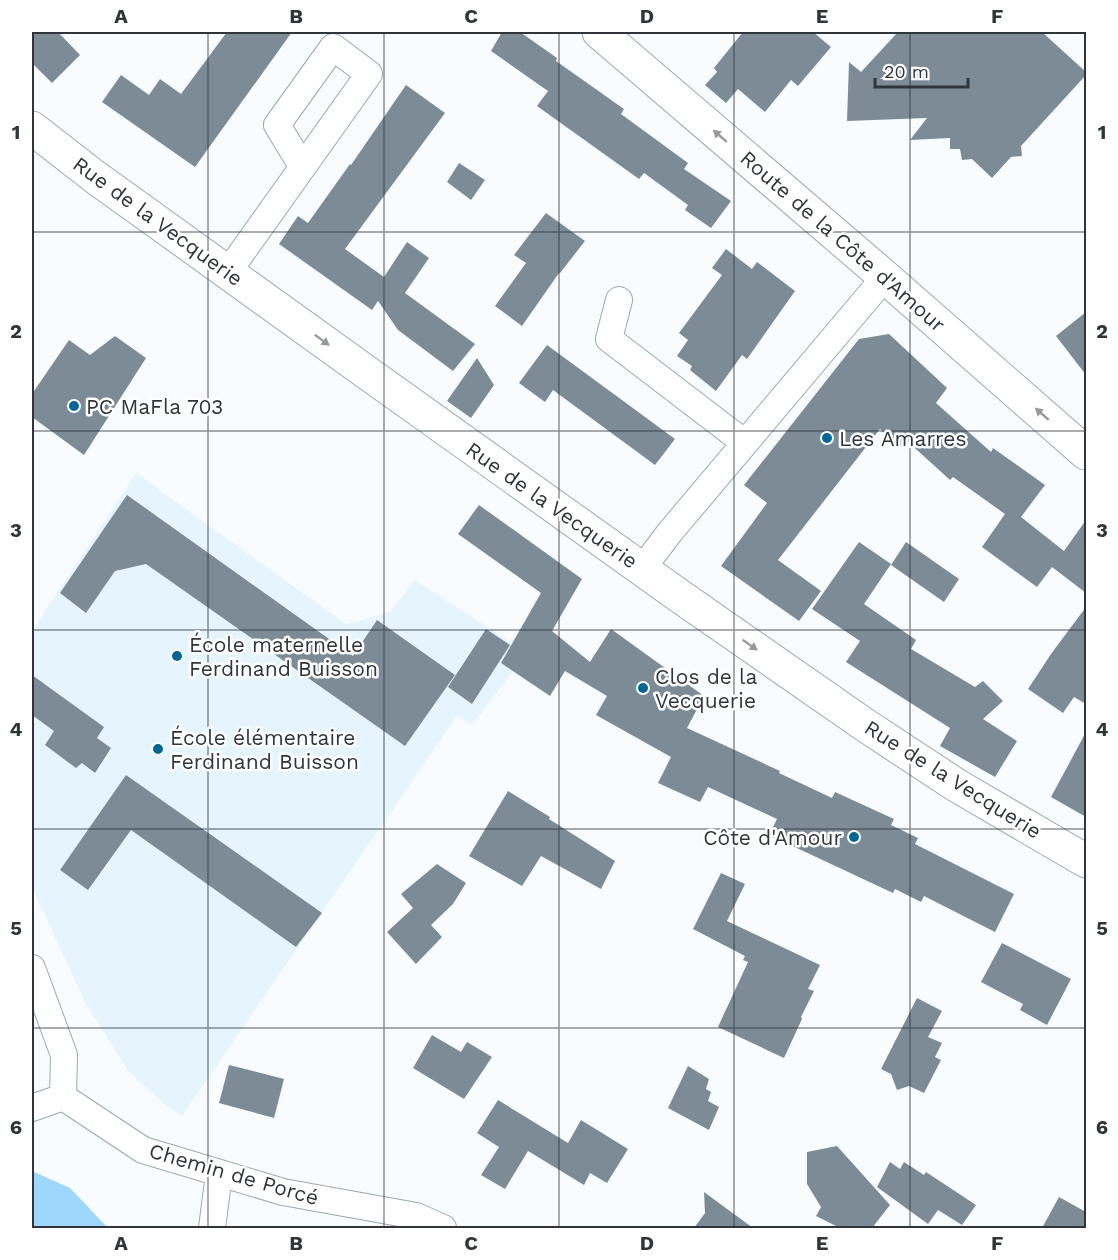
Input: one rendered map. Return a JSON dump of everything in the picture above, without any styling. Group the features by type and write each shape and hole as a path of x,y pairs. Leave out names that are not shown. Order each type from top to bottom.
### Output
{"main road":[{"name":"Route de la Côte d'Amour","path":"598,32 885,277 1086,453"},
{"name":"Rue de la Vecquerie","path":"32,128 95,177 864,725 956,785 1086,861"}],"street":[{"path":"228,272 302,166"},
{"path":"642,569 670,532 885,277"},
{"path":"619,300 609,339 745,443"},
{"path":"32,968 64,1055 63,1097 32,1108"},
{"name":"Chemin de Porcé","path":"63,1097 143,1150 283,1192 416,1216 443,1228"},
{"path":"212,1228 219,1174"}],"shaded area":[{"path":"137,472 346,624 390,612 415,580 527,653 472,725 457,716 182,1116 164,1104 129,1072 86,1004 32,887 32,631"},
{"path":"32,1171 70,1188 108,1228 32,1228"}],"building":[{"path":"32,32 58,32 80,55 52,83 32,63"},
{"path":"227,32 292,32 195,167 102,102 121,75 149,95 160,79 181,94"},
{"path":"502,32 520,32 557,58 556,61 624,109 621,114 688,163 684,169 731,201 711,228 685,210 688,205 644,173 639,179 537,106 548,91 491,51"},
{"path":"743,32 813,32 831,47 798,86 791,80 765,112 738,89 726,103 705,85 717,72 714,68"},
{"path":"898,32 1042,32 1086,72 1086,75 1021,146 1022,156 1011,157 992,178 972,159 962,160 960,149 950,149 950,138 910,140 927,118 847,121 849,62 861,72"},
{"path":"406,85 445,113 345,249 384,277 407,242 429,258 405,293 475,344 453,371 398,330 378,301 372,310 279,244 298,216 308,223"},
{"path":"459,163 485,180 471,200 447,182"},
{"path":"546,213 585,241 559,273 522,326 495,306 526,263 514,255"},
{"path":"726,249 752,269 757,262 795,291 747,359 742,355 716,391 690,370 692,366 677,356 688,340 679,333 722,275 712,268"},
{"path":"1086,312 1086,375 1056,336"},
{"path":"889,334 947,388 936,403 991,452 993,448 1045,485 1021,517 1064,551 1086,520 1086,593 1052,567 1037,587 982,547 1005,514 953,477 950,480 906,440 900,447 880,429 778,560 821,591 799,621 721,566 767,503 744,485 859,339"},
{"name":"PC MaFla 703","path":"115,336 146,358 84,455 32,417 32,394 69,340 90,355"},
{"path":"547,345 675,439 655,465 553,390 545,402 519,383"},
{"path":"477,358 494,385 471,418 447,401"},
{"path":"127,495 353,656 377,620 455,675 405,746 146,564 115,571 86,613 60,593"},
{"path":"479,505 582,579 552,631 590,662 611,629 704,696 687,728 832,798 835,792 894,819 891,825 918,838 915,844 1014,894 995,932 924,896 921,902 895,889 893,893 769,835 777,819 708,787 700,802 658,783 671,757 596,715 607,696 565,671 550,696 501,663 541,593 458,534"},
{"path":"859,542 891,564 864,604 916,640 911,649 975,687 983,681 1003,701 983,719 1017,741 995,777 940,746 950,728 846,662 860,641 812,609"},
{"path":"906,542 959,579 944,602 891,565"},
{"path":"1086,607 1086,704 1074,697 1063,713 1028,689"},
{"path":"486,629 510,645 472,704 448,687"},
{"path":"32,675 104,727 97,738 111,748 95,773 82,763 76,768 45,745 54,731 32,715"},
{"path":"1086,732 1086,817 1051,797"},
{"path":"126,775 322,913 296,947 131,830 88,890 60,870"},
{"path":"508,791 615,861 601,889 541,856 522,886 469,856"},
{"path":"437,864 466,883 453,904 431,925 442,937 416,964 387,932 413,908 401,894"},
{"path":"721,873 745,884 727,921 820,965 808,989 814,991 784,1058 718,1027 748,962 743,960 745,956 693,929"},
{"path":"1002,943 1071,979 1047,1025 1020,1010 1023,1004 981,982"},
{"path":"917,998 942,1011 928,1037 942,1043 935,1057 941,1060 924,1093 909,1086 897,1090 891,1074 881,1069"},
{"path":"432,1035 461,1052 467,1042 492,1057 464,1099 413,1068"},
{"path":"229,1065 284,1079 274,1118 219,1103"},
{"path":"688,1066 709,1079 706,1089 711,1092 708,1101 719,1107 709,1130 668,1108"},
{"path":"498,1100 568,1143 581,1120 628,1149 607,1183 590,1173 584,1185 528,1151 505,1189 481,1175 499,1147 477,1133"},
{"path":"837,1146 890,1205 872,1228 840,1228 816,1216 821,1207 807,1184 807,1152"},
{"path":"890,1162 900,1169 904,1162 924,1175 926,1172 976,1205 962,1225 938,1210 928,1224 877,1187"},
{"path":"704,1192 753,1228 694,1228 705,1213"},
{"path":"1059,1197 1086,1212 1086,1228 1042,1228"}],"place":[{"name":"PC MaFla 703","path":"74,406"},
{"name":"Les Amarres","path":"827,438"},
{"name":"École maternelle Ferdinand Buisson","path":"177,656"},
{"name":"Clos de la Vecquerie","path":"643,688"},
{"name":"École élémentaire Ferdinand Buisson","path":"158,749"},
{"name":"Côte d'Amour","path":"854,837"}]}
